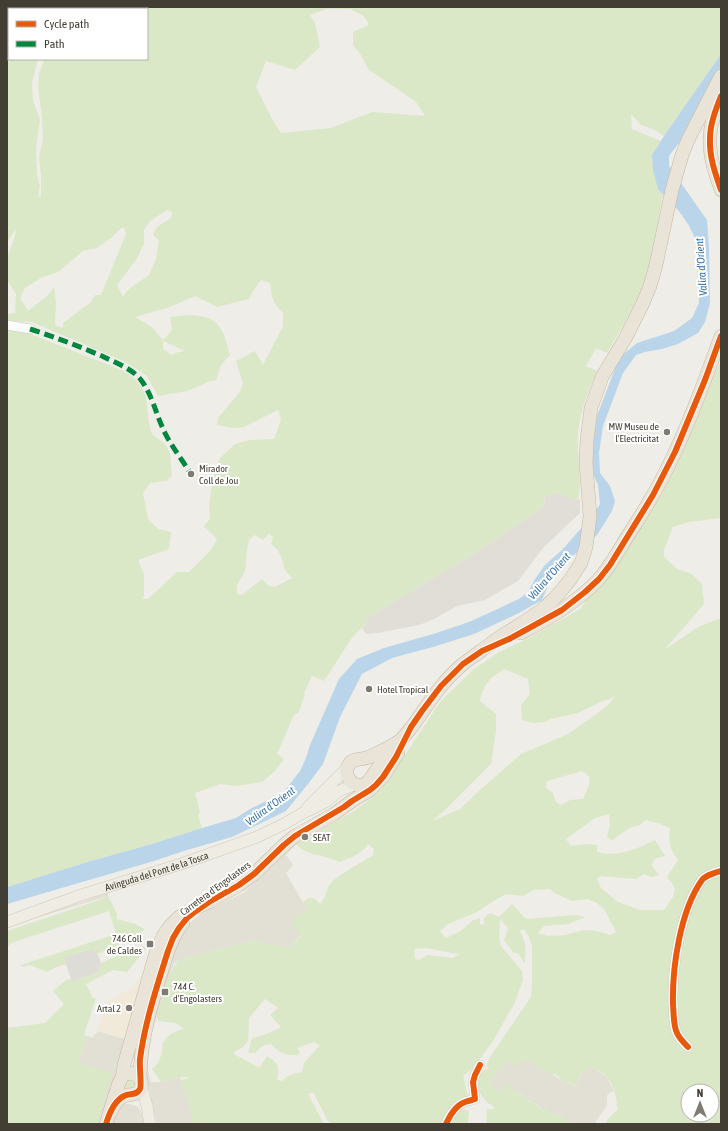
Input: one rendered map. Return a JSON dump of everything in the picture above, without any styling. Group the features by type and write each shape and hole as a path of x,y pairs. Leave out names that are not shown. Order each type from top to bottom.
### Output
{"highway":[{"path":"361,788 401,740 434,695 452,674 498,638 535,616 556,598 581,563 586,547 590,516 586,463 591,408 602,377 626,337 650,286 656,265 668,204 682,154 721,76"},
{"path":"682,154 721,95"},
{"path":"721,95 714,116 710,138 714,171 721,190"},
{"path":"721,120 717,132 716,144 718,159 721,167"},
{"path":"482,651 509,639 562,610 599,579 610,565 653,495 675,452 705,380 721,336"},
{"name":"Carretera d'Engolasters","path":"136,1088 143,1037 173,938 178,928 187,918 254,874 295,836 344,807 361,788 373,788 383,776 401,748 411,727"},
{"path":"361,788 348,778 347,771 351,763 390,748 401,740"},
{"path":"361,788 372,772 371,766 362,760"},
{"name":"Carretera d'Engolasters","path":"107,1120 121,1079 155,956 163,936 179,917 210,902"},
{"path":"129,1073 136,1074 136,1088 121,1090 121,1079 129,1073"},
{"path":"107,1120 118,1100 136,1088"}],"main road":[{"name":"Avinguda del Pont de la Tosca","path":"303,813 348,767"},
{"name":"Avinguda del Pont de la Tosca","path":"7,922 81,895 181,864 257,837 327,801 339,792 361,788"},
{"path":"136,1088 147,1110 150,1122"}],"street":[{"path":"7,325 30,329"},
{"path":"688,1047 676,1032 674,1016 673,993 678,942 691,901 703,879 721,871"},
{"path":"446,1124 453,1111 464,1102 475,1099 473,1082 480,1065"}],"shaded area":[{"path":"555,492 574,500 580,499 580,513 543,548 518,581 485,600 457,606 436,618 419,625 366,634 362,628 367,622 365,619 480,550 545,506 544,497"},
{"path":"294,843 296,844 286,855 293,865 286,873 307,910 301,935 288,948 251,941 180,959 174,964 150,1038 148,1070 150,1079 151,1082 161,1082 180,1077 181,1081 192,1077 206,1122 210,1124 157,1124 145,1071 145,1045 176,944 185,929 193,920 201,914 245,892 272,867"},
{"path":"108,893 108,896 7,928 24,921"},
{"path":"91,949 98,955 101,963 98,972 72,982 64,958"},
{"path":"143,973 145,975 125,1039 97,1031 108,1001 128,990"},
{"path":"97,1031 125,1039 101,1124 97,1124 79,1063 88,1036 93,1038"},
{"path":"509,1059 528,1060 540,1070 542,1068 566,1084 567,1082 575,1087 583,1071 590,1066 606,1076 614,1091 607,1095 606,1107 594,1124 575,1124 571,1121 569,1124 558,1114 555,1117 545,1108 543,1110 506,1084 499,1091 489,1083"},
{"path":"123,1104 130,1104 138,1107 142,1114 144,1124 112,1124 119,1107"}],"green space":[{"path":"7,7 42,7 8,8 8,60 38,60 32,83 33,101 40,119 36,148 37,175 40,186 38,197 41,196 39,157 43,139 42,116 38,89 39,73 45,60 148,60 148,8 51,7 721,7 721,54 664,136 653,129 641,125 631,114 632,129 661,141 653,155 658,189 663,194 649,265 638,297 607,353 596,348 586,366 597,371 585,402 579,426 578,442 580,483 578,499 574,500 555,492 544,497 545,506 480,550 365,619 367,622 351,639 324,681 312,676 304,693 305,694 299,712 294,715 277,754 284,759 275,771 262,782 235,786 220,784 195,793 200,812 198,815 202,828 7,887 7,329 23,331 119,369 132,376 140,385 146,396 149,423 152,434 166,445 170,454 172,476 166,481 150,483 143,493 148,519 158,529 171,532 169,549 138,560 144,574 144,596 142,599 148,599 177,572 189,572 211,550 217,539 204,526 210,519 209,505 214,470 220,458 235,444 250,440 274,439 281,419 278,410 244,427 233,428 217,425 218,418 240,392 243,384 236,361 255,351 263,365 283,326 283,313 273,299 270,283 261,280 249,299 217,307 195,296 170,307 135,317 152,327 163,340 172,330 170,317 189,315 202,316 218,325 227,343 230,355 221,365 216,380 187,391 158,396 147,376 123,361 32,322 7,321 7,314 15,313 16,294 7,280 7,258 15,236 16,228 7,243","holes":["326,9 350,9 364,16 369,25 353,32 353,45 361,55 368,69 416,102 425,116 372,112 331,128 281,133 272,119 256,87 266,61 295,70 320,47 315,23 310,15","167,210 172,212 171,218 157,227 153,235 159,240 156,259 149,275 129,289 123,297 117,285 136,260 144,244 144,230 150,221","124,227 126,234 101,295 95,295 91,302 63,323 63,328 55,325 56,303 54,287 47,296 28,311 20,298 25,288 41,278 58,272 83,251 97,248","163,341 185,351 172,355 163,349","269,534 273,537 271,544 278,550 285,570 292,578 275,587 269,586 262,579 242,595 237,594 237,585 245,571 249,540 255,535 263,540"]},
{"path":"721,361 721,518 689,522 673,527 664,550 664,557 677,569 692,574 702,584 704,604 665,649 698,627 721,618 721,1124 605,1124 618,1109 613,1087 605,1075 590,1067 586,1073 582,1072 575,1087 568,1082 566,1084 554,1073 553,1076 542,1068 540,1070 528,1060 526,1062 523,1060 518,1067 509,1060 489,1083 499,1091 506,1083 517,1093 519,1092 542,1110 545,1108 555,1117 558,1114 569,1124 486,1124 487,1109 494,1109 482,1096 478,1087 478,1079 482,1072 490,1067 486,1067 490,1057 531,997 532,985 532,946 529,937 524,929 520,931 524,939 524,964 519,954 513,952 504,940 508,928 500,919 499,937 501,946 522,971 523,980 514,1004 493,1041 474,1067 463,1076 468,1096 459,1099 453,1104 441,1124 332,1124 328,1121 313,1092 308,1094 324,1124 191,1124 194,1122 181,1081 190,1077 180,1077 161,1082 152,1069 159,1060 165,1040 172,1033 184,1029 176,1023 158,1021 157,1016 169,978 180,959 251,941 288,948 301,936 291,921 307,910 303,902 308,898 314,898 320,904 333,880 373,855 374,849 368,844 359,853 339,862 306,851 296,844 351,813 376,795 388,783 440,702 474,669 499,652 529,638 580,609 622,552","holes":["504,669 528,679 530,694 521,705 522,720 533,723 544,722 578,713 615,697 606,707 568,734 521,754 460,809 432,821 491,764 496,731 496,714 480,701 483,689 488,682","582,771 590,777 589,785 583,799 570,800 561,805 556,802 553,793 546,788 547,781","609,814 610,825 607,836 611,841 628,829 641,824 645,820 670,828 670,845 678,860 667,877 675,889 673,897 664,910 640,910 618,902 601,888 597,879 600,876 636,879 644,874 651,877 659,875 652,866 654,859 665,856 655,840 635,849 612,854 597,852 597,845 587,844 571,846 566,839 595,818","550,889 554,893 572,901 587,899 597,903 604,909 616,932 610,935 597,931 583,930 565,935 548,936 538,933 544,926 569,924 585,917 575,915 526,919 512,904 499,917 490,913 484,918 484,924 480,925 480,918 473,920 461,931 446,938 440,931 448,924 477,912 506,894 523,896 534,890","427,948 459,954 453,958 427,955 419,960 415,958 414,949","265,999 277,1007 277,1009 270,1015 280,1026 280,1028 264,1035 252,1038 248,1053 256,1053 262,1046 271,1044 283,1053 298,1055 300,1052 297,1048 314,1042 320,1045 304,1063 302,1072 286,1077 282,1081 277,1080 278,1069 276,1063 267,1056 260,1067 258,1067 234,1054 234,1052 243,1047 248,1041 249,1018"]},
{"path":"108,896 117,914 117,919 135,924 145,929 132,939 97,954 90,949 64,959 66,964 47,972 30,965 22,967 21,965 116,934 109,911 11,943 7,947 7,931"},
{"path":"144,946 146,948 145,950 127,972 113,970 86,984 93,998 96,998 84,1035 88,1036 79,1063 112,1073 98,1124 7,1124 7,1028 45,1023 64,1004 53,991 66,980 71,979 72,982 98,972 101,963 126,950"},
{"path":"132,1077 137,1087 128,1090 124,1083"},
{"path":"462,1109 469,1111 468,1123 475,1124 450,1124"}],"water":[{"name":"Valira d'Orient","path":"721,54 721,72 679,143 669,156 669,166 707,220 710,303 705,322 698,333 678,344 636,355 623,373 603,426 599,453 600,473 610,486 615,501 612,511 597,535 552,576 542,600 519,613 474,634 392,658 362,674 340,717 323,764 286,811 232,837 7,904 7,887 236,818 250,809 283,793 300,771 339,679 357,659 384,648 469,622 519,599 528,592 545,565 562,550 592,516 600,504 598,485 592,471 592,447 597,416 619,358 637,343 674,331 692,318 699,303 696,240 688,224 678,210 658,189 653,170 652,155"}],"marked path":[{"path":"30,329 102,356 123,366 138,376 149,392 168,438 191,474"}],"cycle path":[{"path":"721,96 715,111 710,133 710,151 721,190"},
{"path":"106,1124 110,1112 117,1101 126,1095 137,1093 140,1089 140,1059 148,1018 168,951 179,928 187,918 196,911 239,885 254,874 295,836 344,807 376,785 396,757 411,727 422,711 441,686 463,664 482,651 509,639 562,610 599,579 610,565 653,495 675,452 705,380 721,336"},
{"path":"688,1047 678,1035 674,1019 674,974 679,940 688,907 694,893 703,879 721,871"},
{"path":"446,1124 451,1114 459,1105 475,1099 473,1082 480,1065"}],"place":[{"name":"MW Museu de l'Electricitat","path":"667,432"},
{"name":"Mirador Coll de Jou","path":"191,474"},
{"name":"Hotel Tropical","path":"369,689"},
{"name":"SEAT","path":"305,837"},
{"name":"746 Coll de Caldes","path":"150,944"},
{"name":"744 C. d'Engolasters","path":"165,992"},
{"name":"Artal 2","path":"129,1008"}]}
